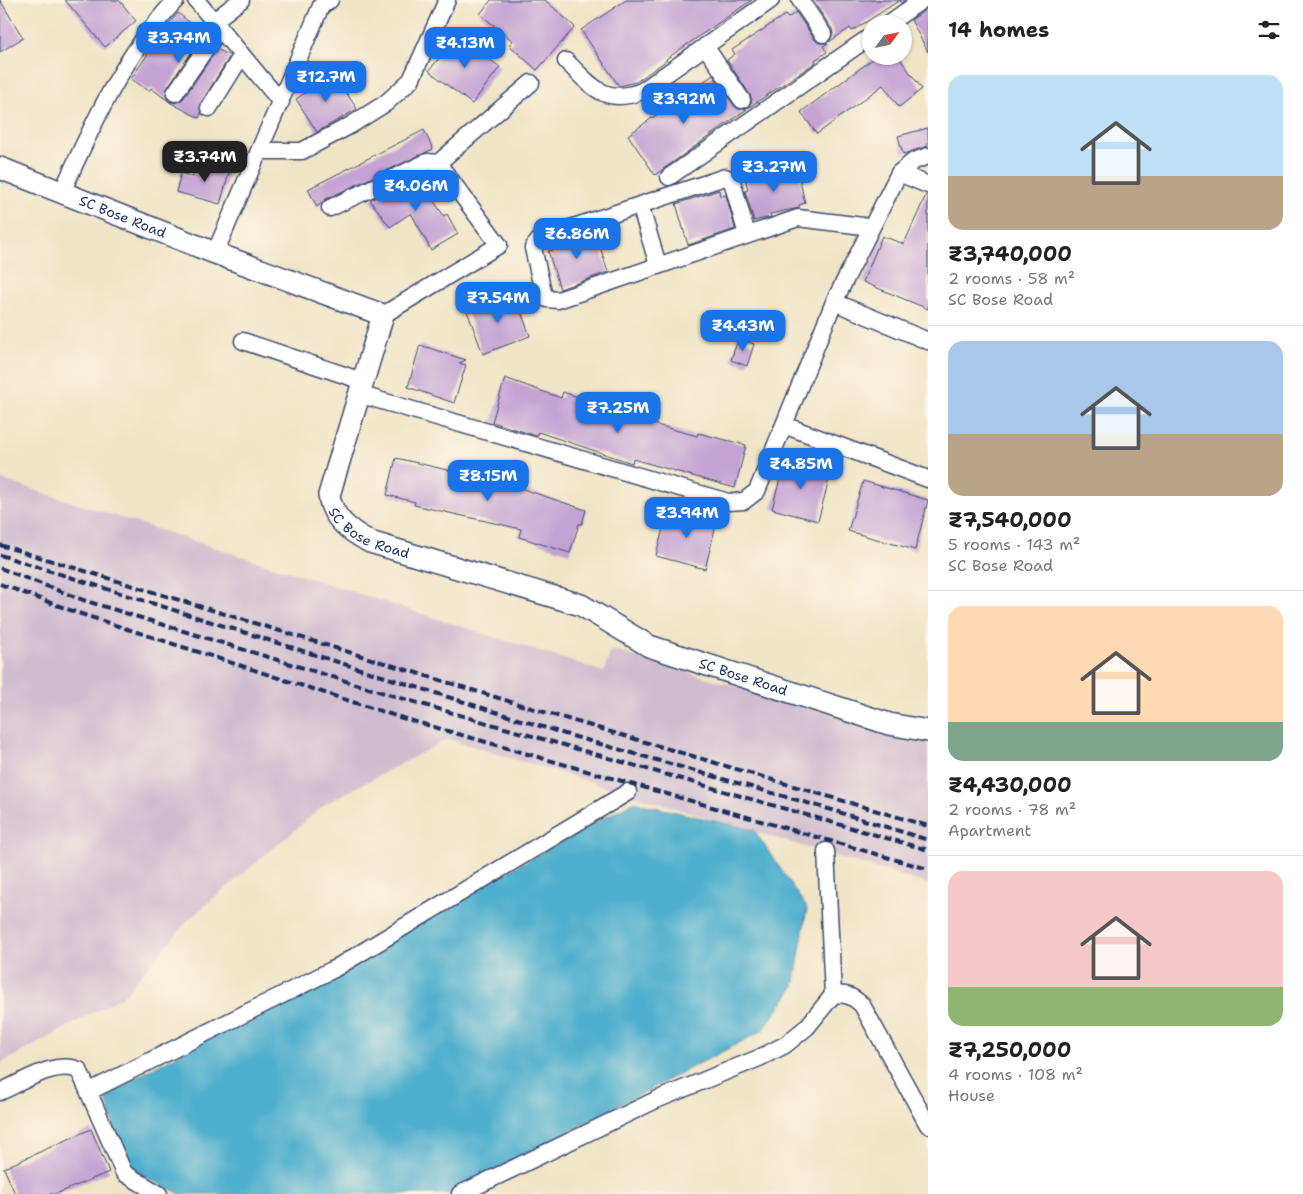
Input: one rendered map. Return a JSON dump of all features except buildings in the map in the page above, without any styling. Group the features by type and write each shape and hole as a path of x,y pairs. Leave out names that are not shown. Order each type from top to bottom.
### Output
{"street":[{"path":"62,192 101,108 130,58 145,34 176,0"},
{"path":"196,0 280,102"},
{"path":"175,93 217,25 241,0"},
{"path":"259,151 302,151 336,134 386,102 410,80 434,34 447,0"},
{"path":"566,61 598,92 618,96 631,95 642,91 771,0"},
{"path":"800,0 823,34"},
{"path":"901,15 922,0"},
{"path":"215,253 323,2"},
{"path":"669,177 862,42"},
{"path":"705,46 742,100"},
{"path":"209,108 242,55"},
{"path":"330,208 426,162 438,163 531,83"},
{"path":"242,342 360,387 728,502 744,501 757,492 834,302 899,172 914,161 928,156"},
{"path":"382,315 499,245 438,163"},
{"name":"SC Bose Road","path":"0,168 215,253 382,315 329,495 331,508 339,519 362,538 392,549 581,605 649,646 889,724 928,731"},
{"path":"899,172 928,186"},
{"path":"747,235 732,181 728,177 540,239 533,248 543,292 547,299 558,300 798,218 871,228"},
{"path":"640,205 658,265"},
{"path":"834,302 928,341"},
{"path":"784,425 928,479"},
{"path":"90,1091 334,970 628,792"},
{"path":"826,851 833,995"},
{"path":"460,1194 656,1100 758,1058 785,1044 807,1027 833,995 844,993 854,997 862,1006 928,1125"},
{"path":"0,1092 54,1068 69,1066 79,1070 90,1091 124,1173 159,1194"}],"shaded area":[{"path":"0,479 604,672 611,650 904,735 928,735 928,884 448,739 327,803 189,919 122,997 0,1064"}],"water":[{"path":"633,802 754,830 807,908 794,987 762,1031 448,1194 180,1194 126,1167 105,1095"}],"railway":[{"path":"0,545 544,712 928,826"},
{"path":"0,555 565,734 832,810 928,840"},
{"path":"0,568 83,600 404,699 928,850"},
{"path":"0,584 78,613 399,717 928,869"}]}
